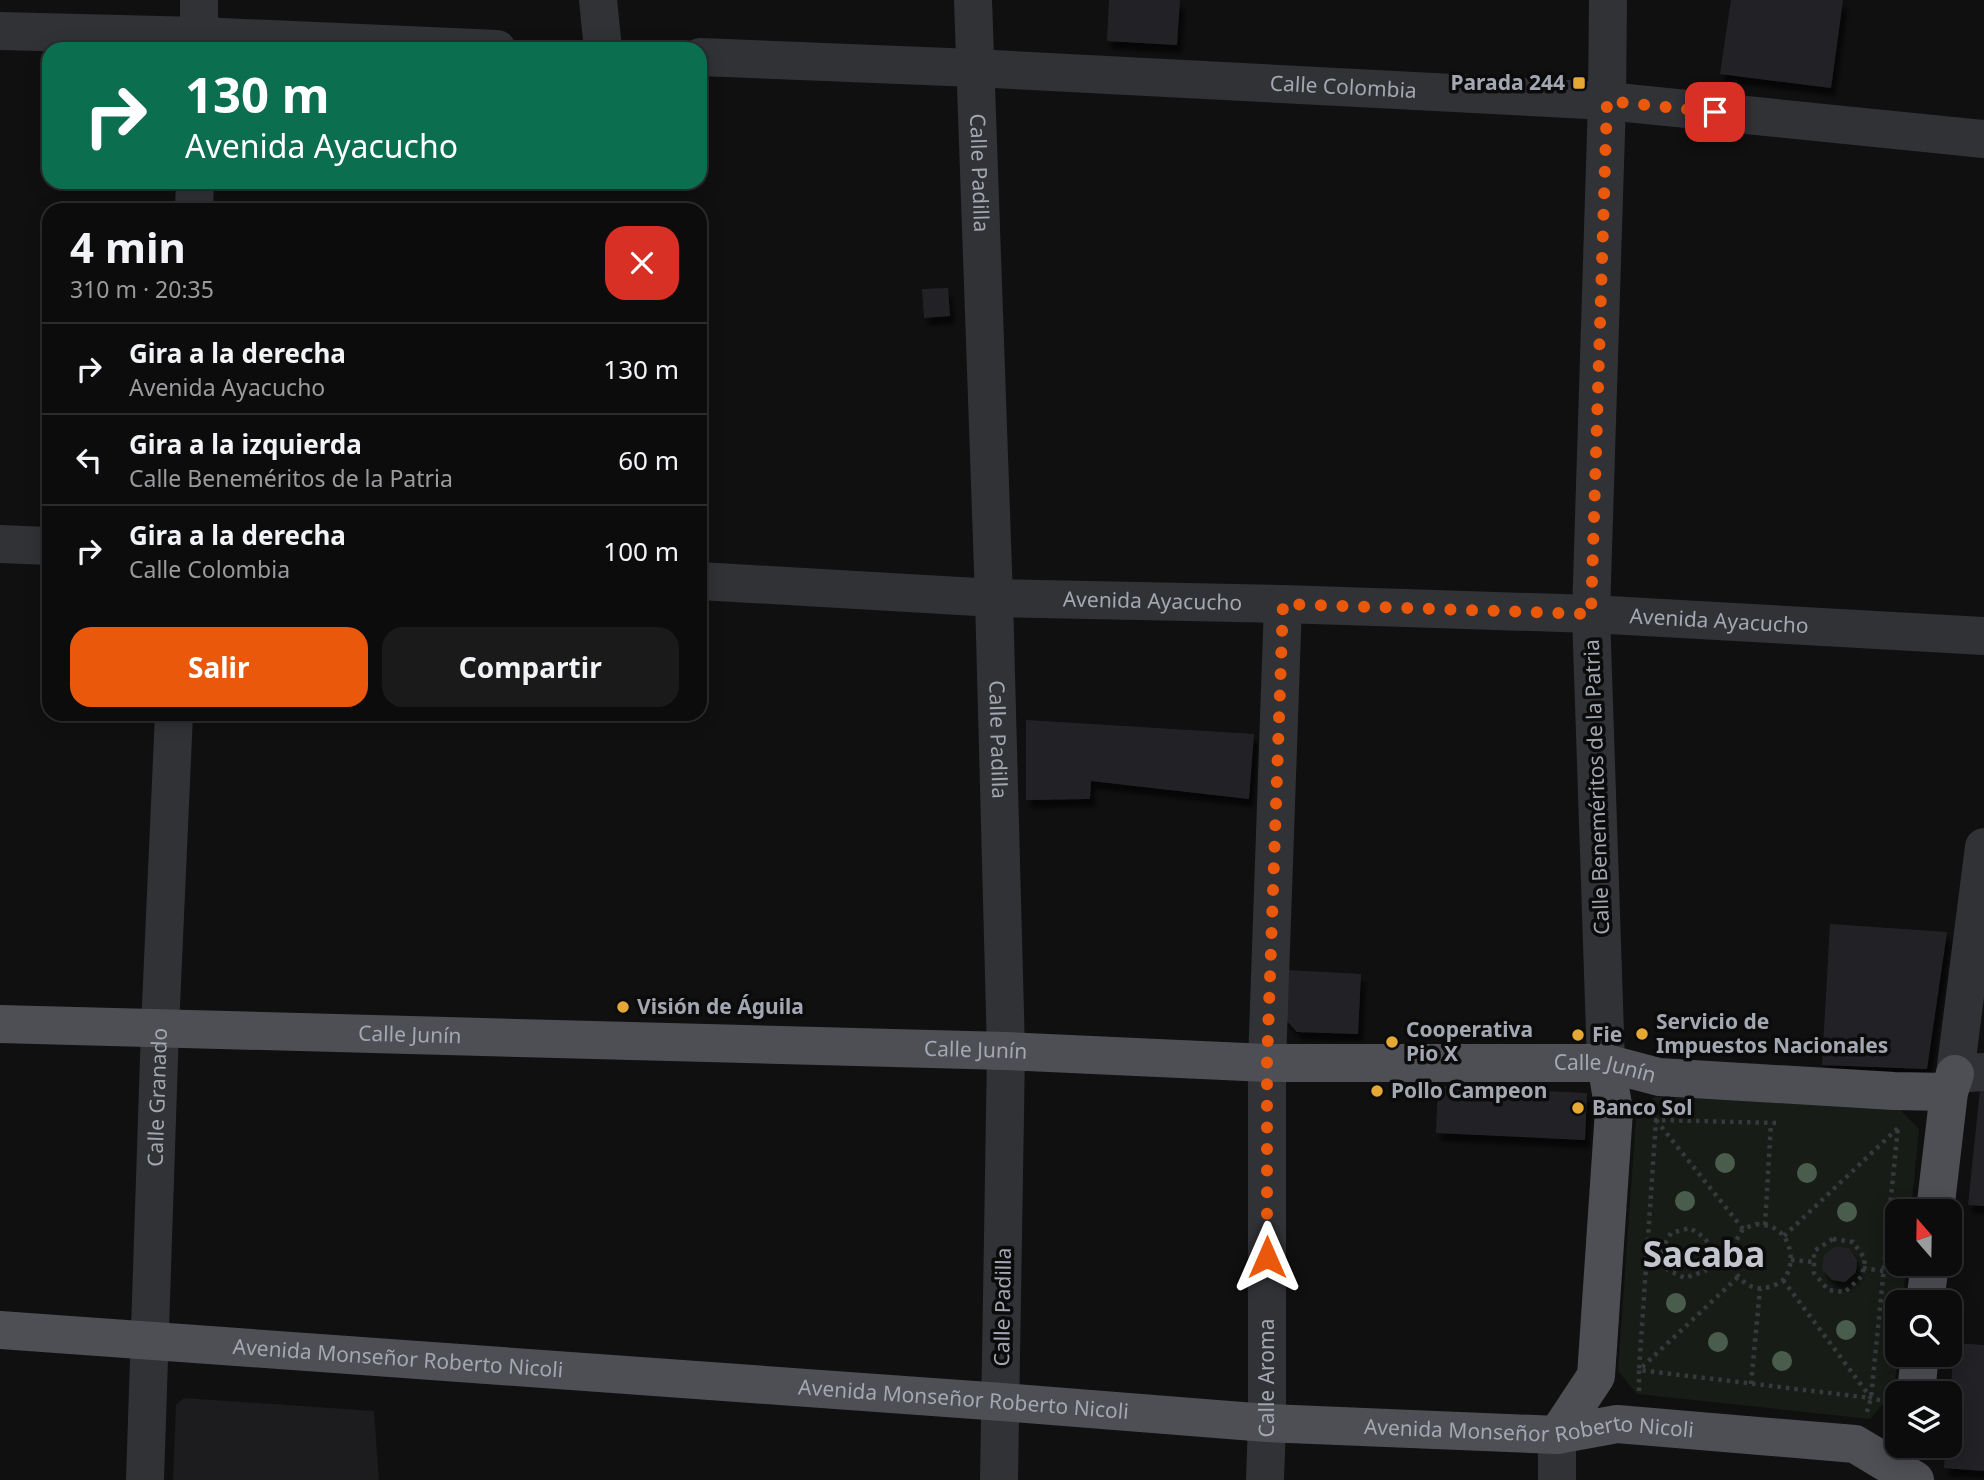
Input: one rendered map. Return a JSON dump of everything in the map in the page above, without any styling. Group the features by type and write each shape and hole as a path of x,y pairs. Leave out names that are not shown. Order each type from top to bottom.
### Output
{"main road":[{"name":"Calle Junín","path":"0,1024 1006,1051 1267,1063 1606,1063 1659,1077 1894,1091 1963,1079"},
{"name":"Calle Beneméritos de la Patria","path":"1557,1435 1596,1376 1614,1111 1606,1063"},
{"path":"1936,1199 1944,1132 1963,1079"},
{"name":"Avenida Monseñor Roberto Nicoli","path":"0,1329 1268,1423 1557,1435 1617,1424 1855,1444 1917,1480"},
{"path":"1916,1458 1917,1480"}],"street":[{"path":"598,0 602,42"},
{"name":"Calle Padilla","path":"973,0 1006,1051 999,1480"},
{"name":"Calle Beneméritos de la Patria","path":"1606,1063 1591,614 1608,0"},
{"path":"0,31 199,28 398,42"},
{"name":"Calle Colombia","path":"707,57 974,68 1607,101 1984,139"},
{"path":"0,544 42,545"},
{"name":"Avenida Ayacucho","path":"707,581 993,598 1591,614 1984,636"},
{"name":"Calle Aroma","path":"1265,1480 1268,1423 1267,1063 1283,604"},
{"name":"Calle Granado","path":"145,1480 174,721"},
{"path":"1963,1079 1984,847"},
{"path":"1557,1435 1557,1480"}],"path":[{"path":"1614,1111 1656,1120 1784,1124"},
{"path":"1656,1120 1743,1228"},
{"path":"1638,1426 1639,1370 1656,1120"},
{"path":"1765,1225 1771,1123"},
{"path":"1886,1127 1944,1132"},
{"path":"1784,1236 1898,1128"},
{"path":"1871,1398 1898,1128"},
{"path":"1756,1224 1765,1225 1777,1229 1784,1236 1790,1247 1790,1260 1783,1280 1760,1289 1748,1285 1731,1268 1728,1254 1743,1228 1756,1224"},
{"path":"1690,1228 1705,1238 1713,1253 1705,1271 1685,1278 1668,1270 1661,1251 1671,1234 1690,1228"},
{"path":"1833,1239 1853,1242 1865,1259 1863,1268 1862,1276 1845,1292 1828,1290 1814,1273 1814,1251 1833,1239"},
{"path":"1713,1253 1728,1254"},
{"path":"1790,1260 1814,1262"},
{"path":"1863,1268 1884,1271"},
{"path":"1639,1370 1738,1277"},
{"path":"1783,1280 1871,1398"},
{"path":"1751,1384 1760,1289"},
{"path":"1639,1370 1885,1398"}],"shaded area":[{"path":"1654,1097 1896,1106 1919,1129 1912,1199 1885,1199 1885,1276 1905,1276 1904,1290 1885,1290 1885,1367 1897,1367 1895,1381 1885,1381 1885,1402 1870,1419 1637,1394 1618,1371 1636,1118"},
{"path":"184,1398 374,1411 379,1480 173,1480 176,1405"}],"building":[{"path":"1109,0 1180,0 1177,45 1107,41"},
{"path":"1731,0 1843,0 1831,88 1720,74"},
{"path":"948,288 950,316 924,318 922,289"},
{"path":"1026,720 1254,734 1249,799 1091,781 1090,799 1026,800"},
{"path":"1830,924 1947,932 1927,1069 1822,1065"},
{"path":"1286,970 1361,974 1358,1034 1297,1032 1284,1018"},
{"path":"1438,1086 1587,1093 1585,1140 1436,1133"},
{"path":"1980,1090 1984,1090 1984,1206 1968,1205"},
{"path":"1835,1247 1849,1248 1857,1260 1856,1272 1845,1282 1832,1280 1822,1269 1824,1255"},
{"path":"1962,1344 1984,1345 1984,1471 1944,1468 1945,1458 1962,1458 1962,1381 1951,1381 1952,1367 1962,1367"}],"place":[{"name":"Parada 244","path":"1579,83"},
{"name":"Visión de Águila","path":"623,1007"},
{"name":"Servicio de Impuestos Nacionales","path":"1642,1034"},
{"name":"Fie","path":"1578,1035"},
{"name":"Cooperativa Pio X","path":"1392,1042"},
{"name":"Pollo Campeon","path":"1377,1091"},
{"name":"Banco Sol","path":"1578,1108"}],"district":[{"name":"Sacaba","path":"1704,1255"}],"route":[{"path":"1267,1257 1267,1063 1283,604 1591,614 1607,101 1715,112"}]}
